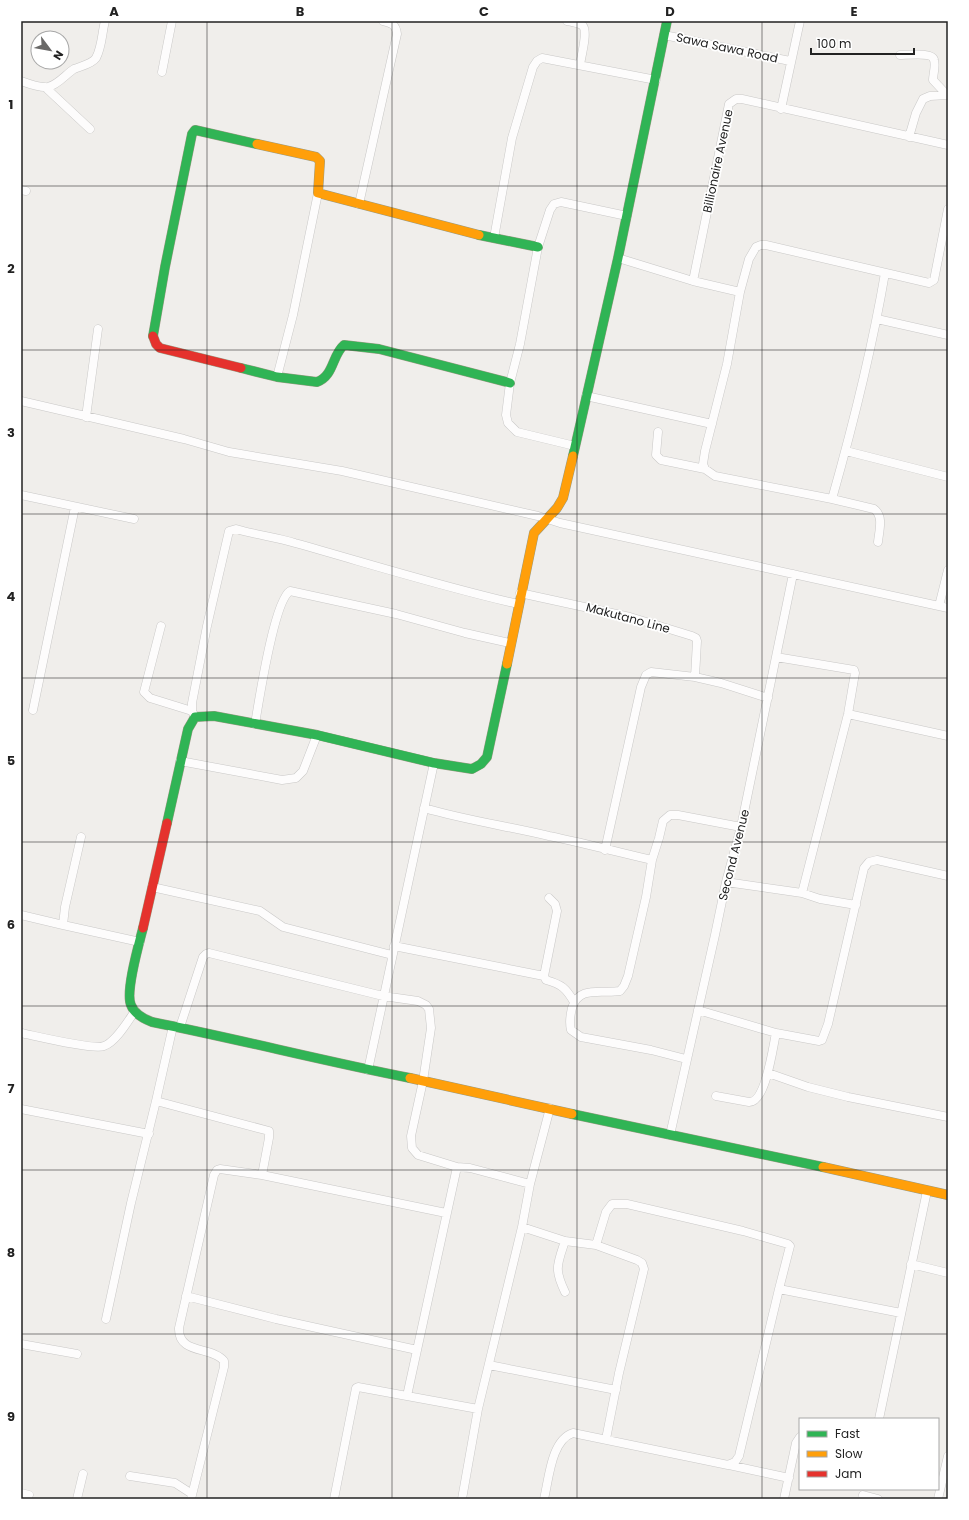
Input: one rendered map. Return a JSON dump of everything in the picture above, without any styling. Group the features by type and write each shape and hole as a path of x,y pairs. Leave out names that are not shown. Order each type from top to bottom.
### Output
{"street":[{"path":"21,81 45,87 54,85 74,70 95,59 100,45 105,21"},
{"path":"162,72 172,21"},
{"path":"359,204 398,34 395,25 383,21"},
{"path":"567,21 583,26 585,32 580,65"},
{"path":"161,626 144,692 150,698 193,714 214,716 317,735 434,763 472,769 481,764 486,757 534,533 538,526 557,509 563,498 618,258 667,21"},
{"path":"781,109 790,61 800,21"},
{"name":"Sawa Sawa Road","path":"664,36 790,61"},
{"path":"900,55 928,55 933,57 934,80 947,95"},
{"path":"494,238 512,138 533,67 537,61 542,58 656,80"},
{"path":"45,87 90,129"},
{"path":"909,137 916,113 923,99 930,96 947,95"},
{"name":"Billionaire Avenue","path":"693,280 729,104 736,99 742,99 781,109 948,145"},
{"path":"277,377 293,315 318,192 320,161 316,157 195,130 192,134 165,267 153,338 160,348 277,377 317,382 322,381 326,377 338,350 344,345 379,349 510,383"},
{"path":"318,192 471,233 538,247"},
{"path":"575,446 517,432 510,427 506,415 510,383 520,344 538,247 550,210 556,203 561,202 627,216"},
{"path":"705,469 705,451 727,364 740,292 749,259 756,247 761,245 929,283 934,280 948,209"},
{"path":"618,258 740,292"},
{"path":"832,499 846,451 877,319 885,273"},
{"path":"877,319 948,335"},
{"path":"86,417 98,329"},
{"path":"586,396 712,424"},
{"path":"21,401 229,452 342,471 546,518 560,523 948,608"},
{"path":"658,432 656,455 661,460 705,469 715,476 832,499 874,509 880,516 878,542"},
{"path":"846,451 948,477"},
{"path":"21,495 134,519"},
{"path":"33,710 75,507"},
{"path":"518,604 486,597 386,570 294,542 236,529 230,531 213,599 192,703 193,714 180,761 131,980 128,999 135,1011 143,1018 152,1022 176,1026 368,1070 670,1135 784,1158 948,1196"},
{"path":"939,606 948,570"},
{"name":"Second Avenue","path":"670,1135 726,882 741,826 793,574"},
{"path":"255,724 274,629 284,596 290,591 396,614 465,633 510,643"},
{"name":"Makutano Line","path":"520,593 630,617 692,636 696,638 697,641 695,677"},
{"path":"776,657 854,670 855,673 848,714 802,893"},
{"path":"604,850 641,687 646,675 651,672 695,677 768,698"},
{"path":"848,714 948,736"},
{"path":"180,761 282,780 296,778 303,771 317,735"},
{"path":"368,1070 434,763"},
{"path":"424,808 456,817 549,836 652,860"},
{"path":"686,1060 651,1050 580,1037 571,1030 569,1023 574,1002 582,994 589,992 620,991 624,986 640,930 652,860 660,838 663,821 670,815 678,815 741,826"},
{"path":"63,925 65,908 82,837"},
{"path":"698,1010 776,1032 819,1041 825,1037 864,868 869,862 877,860 948,876"},
{"path":"726,882 802,893 820,899 856,905"},
{"path":"152,887 260,911 283,927 392,955"},
{"path":"544,976 557,911 555,904 549,898"},
{"path":"21,915 140,942"},
{"path":"394,946 544,976 546,980 556,983 568,991 574,1002"},
{"path":"106,1319 131,1202 176,1026 203,957 206,954 383,996 418,1001 426,1005 429,1009 431,1028 423,1081 411,1136 412,1148 418,1155 457,1167 470,1168 530,1184"},
{"path":"21,1033 84,1045 104,1046 112,1041 135,1011"},
{"path":"716,1096 752,1102 759,1096 768,1073 776,1032"},
{"path":"768,1073 808,1087 848,1097 948,1117"},
{"path":"156,1101 269,1131 262,1175"},
{"path":"462,1499 478,1409 522,1227 530,1184 550,1108"},
{"path":"21,1109 148,1134"},
{"path":"407,1396 457,1167"},
{"path":"130,1476 175,1483 192,1497 224,1367 224,1361 219,1356 196,1350 181,1340 179,1328 215,1171 220,1169 262,1175 446,1213"},
{"path":"879,1418 927,1191"},
{"path":"596,1245 606,1212 612,1204 627,1204 743,1231 788,1244 790,1246 739,1456 735,1462 728,1465"},
{"path":"522,1227 565,1241 596,1245 642,1263 644,1269 606,1439"},
{"path":"565,1241 560,1256 557,1273 566,1292"},
{"path":"911,1264 948,1273"},
{"path":"779,1289 901,1313"},
{"path":"186,1296 418,1350"},
{"path":"21,1344 77,1354"},
{"path":"489,1365 616,1390"},
{"path":"334,1499 356,1388 358,1387 478,1409"},
{"path":"544,1499 555,1451 560,1441 566,1435 573,1433 790,1478"},
{"path":"784,1499 790,1478 796,1443 799,1438"},
{"path":"938,1499 948,1456"},
{"path":"77,1499 83,1474"},
{"path":"863,1494 878,1499"}],"traffic: fast":[{"path":"573,456 618,258 667,21"},
{"path":"153,336 165,267 192,134 195,130 257,144"},
{"path":"479,235 538,247"},
{"path":"241,368 277,377 317,382 327,375 337,354 344,345 379,349 510,383"},
{"path":"167,823 188,729 195,717 214,716 317,735 434,763 472,769 481,764 487,757 507,664"},
{"path":"143,928 133,968 130,999 134,1011 146,1019 152,1022 410,1078"},
{"path":"572,1114 823,1167"}],"traffic: slow":[{"path":"257,144 316,157 320,161 318,193 479,235"},
{"path":"507,664 534,533 557,508 563,498 573,456"},
{"path":"410,1078 572,1114"},
{"path":"823,1167 948,1195"}],"traffic: jam":[{"path":"153,336 156,344 160,348 241,368"},
{"path":"143,928 167,823"}]}
